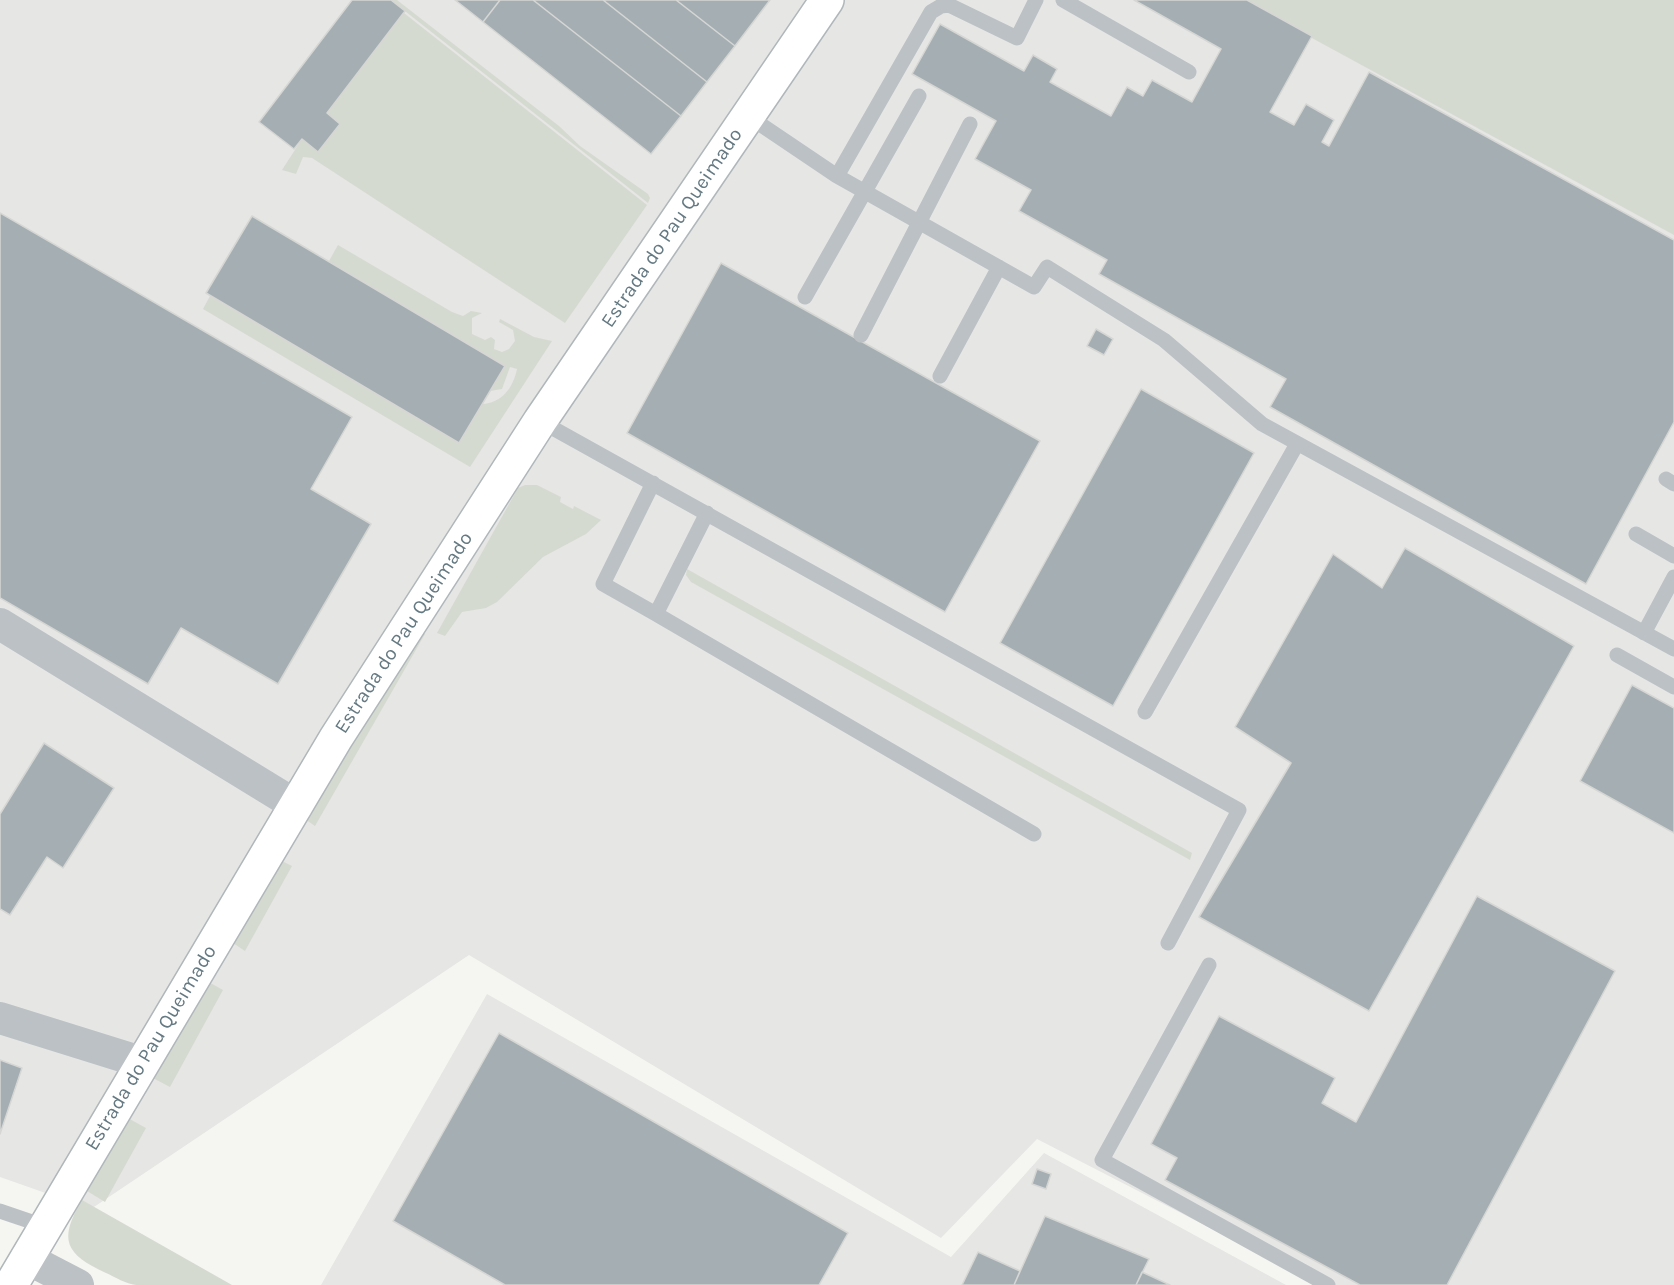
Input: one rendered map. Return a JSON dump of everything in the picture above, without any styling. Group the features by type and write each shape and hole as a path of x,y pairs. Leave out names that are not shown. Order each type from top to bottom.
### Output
{"street":[{"name":"Estrada do Pau Queimado","path":"18,1271 336,738 540,421 827,0"},
{"path":"0,624 297,806"},
{"path":"0,1018 141,1062"},
{"path":"18,1271 78,1285"}],"lane":[{"path":"837,176 932,12 940,6 950,5 1017,38 1036,0"},
{"path":"1063,0 1189,72"},
{"path":"805,297 919,96"},
{"path":"748,116 837,176 1034,287 1047,267 1164,340 1262,424 1674,649"},
{"path":"861,335 970,124"},
{"path":"940,376 999,267"},
{"path":"540,421 1239,810 1168,943"},
{"path":"1145,712 1297,444"},
{"path":"652,483 603,584 1035,834"},
{"path":"656,614 707,513"},
{"path":"1636,534 1674,556"},
{"path":"1644,633 1674,577"},
{"path":"1617,655 1674,687"},
{"path":"1209,965 1102,1160 1328,1285"},
{"path":"0,1211 45,1226"}],"shaded area":[{"path":"0,0 1674,0 1674,1285 1321,1285 1037,1139 941,1238 469,955 91,1209 0,1177"},
{"path":"391,0 397,0 559,126 580,146 648,194 650,198 648,203"},
{"path":"1242,0 1674,0 1674,235"},
{"path":"404,13 647,205 565,323 312,158 303,157 296,174 282,170 302,139 319,151 340,124 327,113"},
{"path":"338,245 452,312 463,316 471,311 482,313 472,318 472,334 485,340 491,337 495,340 494,349 502,352 509,349 515,341 513,330 499,322 500,319 534,337 552,341 470,467 203,309 210,296 459,443 482,404 495,401 505,393 513,382 517,369 510,367 502,389 490,391 504,365 329,261"},
{"path":"525,485 537,485 561,497 560,502 573,509 574,506 601,520 586,534 543,557 497,602 486,608 462,612 445,636 437,633 518,488"},
{"path":"687,569 1192,853 1190,860 691,582 686,575"},
{"path":"417,629 425,634 315,826 299,815"},
{"path":"274,857 292,866 245,951 227,939"},
{"path":"205,980 223,990 170,1087 151,1077"},
{"path":"487,994 951,1257 1044,1153 1286,1285 321,1285"},
{"path":"126,1117 146,1128 105,1202 87,1191"},
{"path":"82,1200 232,1285 136,1285 124,1282 92,1266 74,1252 68,1236 74,1214"}],"building":[{"path":"352,0 391,0 405,11 327,113 340,124 318,152 302,139 294,149 259,122"},
{"path":"455,0 500,0 483,22"},
{"path":"500,0 533,0 681,116 651,154 483,22"},
{"path":"533,0 603,0 707,82 681,116"},
{"path":"603,0 676,0 735,46 707,82"},
{"path":"676,0 770,0 735,46"},
{"path":"1134,0 1247,0 1312,36 1270,112 1294,125 1306,104 1334,120 1322,142 1329,146 1369,72 1674,240 1674,422 1586,584 1270,407 1286,379 1099,274 1107,260 1019,211 1031,190 975,159 996,121 912,74 940,24 1024,71 1033,55 1057,69 1050,82 1111,116 1127,87 1143,96 1152,80 1192,102 1221,49"},
{"path":"0,213 352,417 311,489 371,524 278,684 181,628 148,684 0,598"},
{"path":"252,216 505,366 459,443 206,293"},
{"path":"721,263 1040,441 945,612 627,433"},
{"path":"1096,329 1113,339 1104,355 1087,346"},
{"path":"1141,389 1254,453 1113,706 1000,643"},
{"path":"1405,548 1574,646 1369,1011 1199,917 1291,763 1235,727 1333,554 1382,588"},
{"path":"1632,685 1674,708 1674,833 1580,781"},
{"path":"44,743 114,788 63,868 47,857 10,915 0,909 0,814"},
{"path":"1477,896 1615,971 1447,1285 1360,1285 1165,1180 1177,1158 1151,1144 1219,1016 1335,1078 1322,1103 1356,1122"},
{"path":"499,1033 848,1233 819,1285 505,1285 393,1221"},
{"path":"0,1060 22,1068 0,1134"},
{"path":"1037,1169 1051,1174 1046,1189 1032,1184"},
{"path":"1045,1216 1149,1259 1136,1285 1014,1285"},
{"path":"978,1252 1020,1271 1014,1285 962,1285"},
{"path":"1142,1272 1170,1285 1136,1285"}]}
